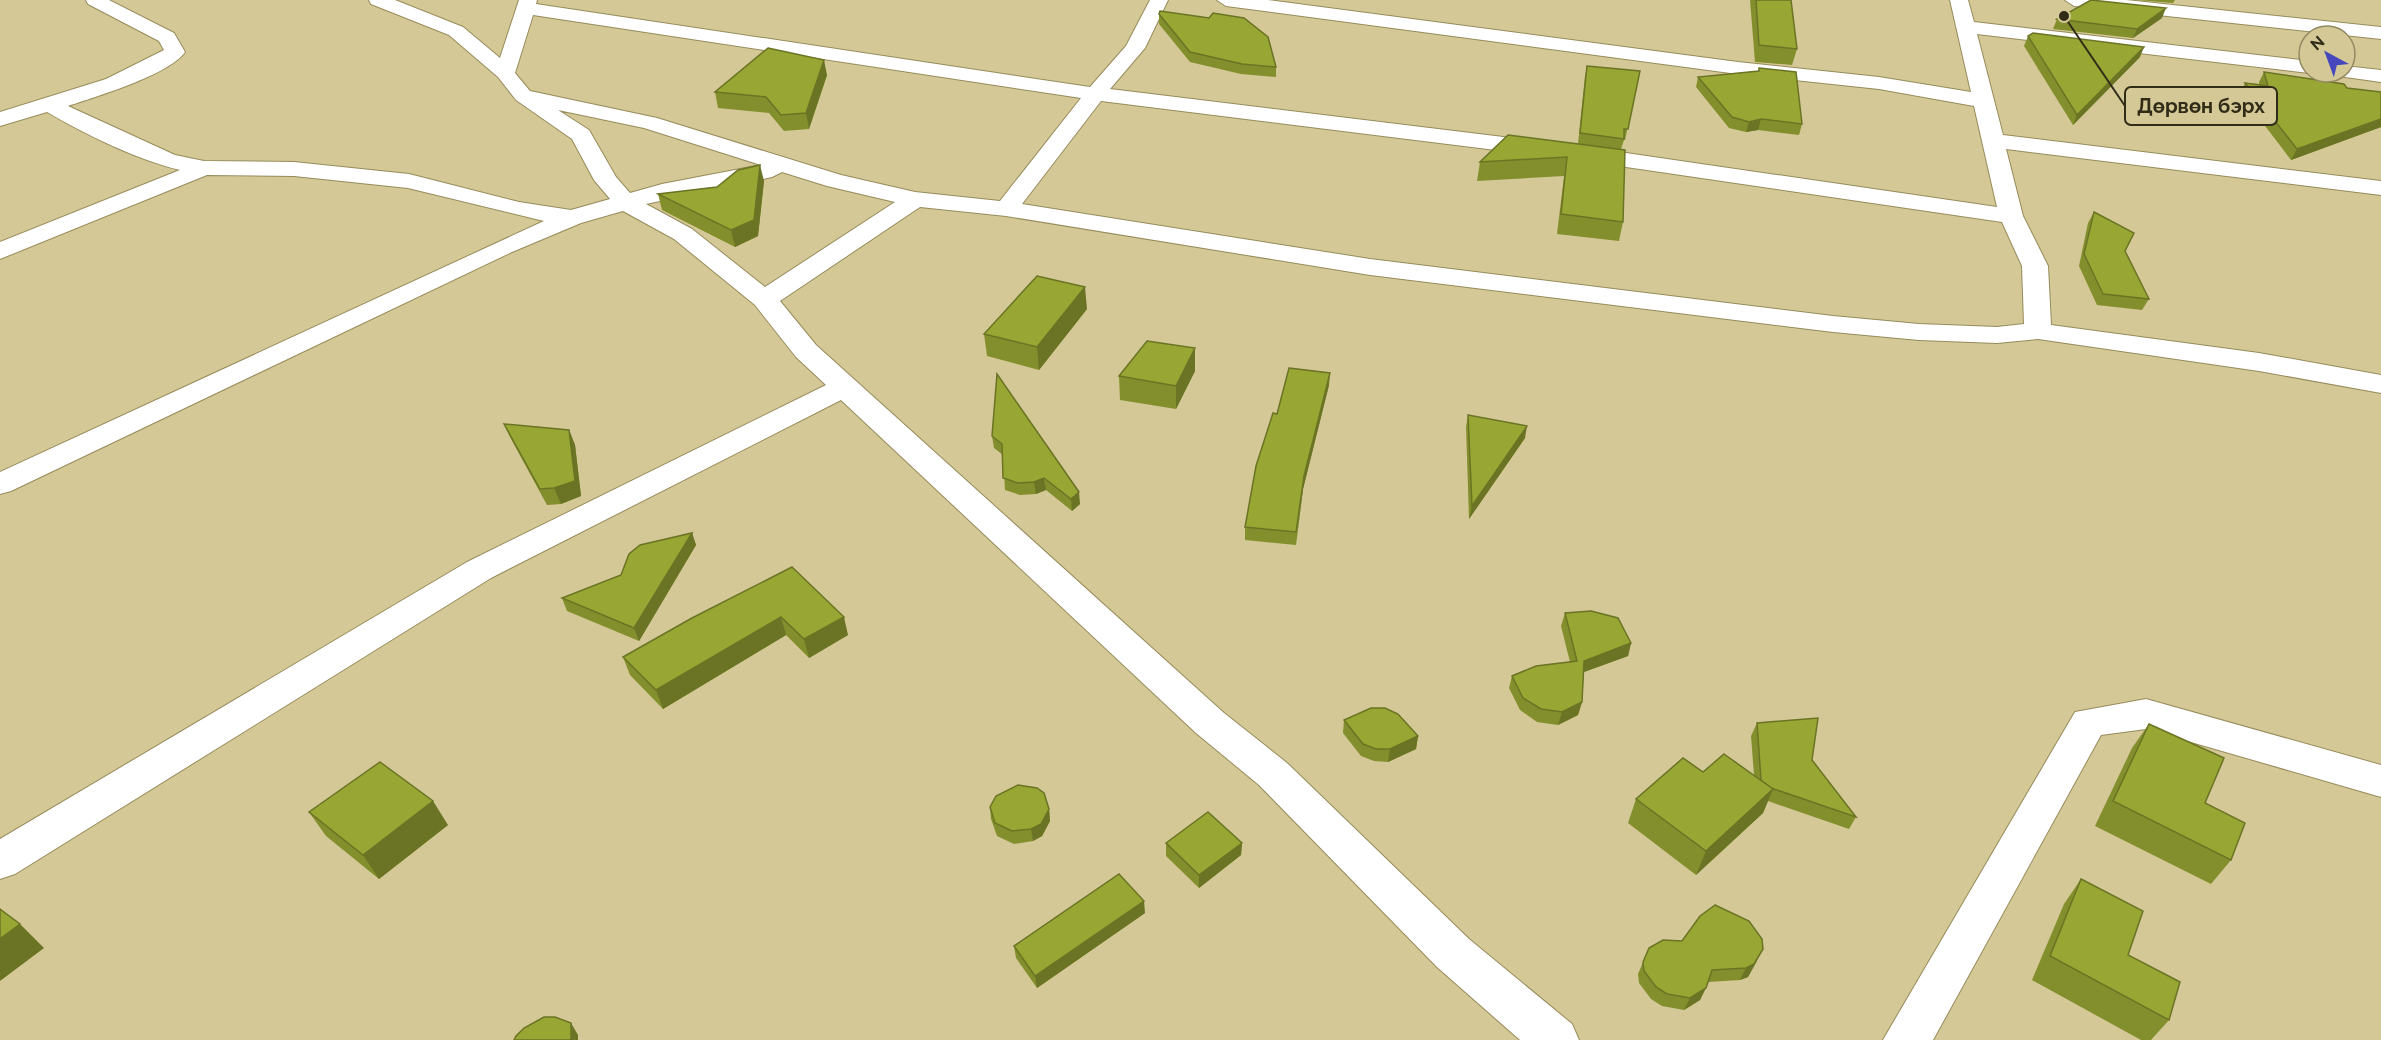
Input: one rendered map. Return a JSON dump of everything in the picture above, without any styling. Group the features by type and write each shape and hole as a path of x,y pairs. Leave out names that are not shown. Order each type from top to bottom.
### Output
{"street":[{"path":"0,119 120,80 158,64 175,52 166,37 95,0"},
{"path":"378,0 456,31 514,85 581,135 606,180 625,202 683,234 764,298 806,351 844,387 1210,723 1273,774 1453,952 1555,1040"},
{"path":"1006,209 1095,94 1135,48 1159,0"},
{"path":"1226,0 1738,68 1856,80 1983,101"},
{"path":"1959,0 1968,27 1991,140 2011,216 2036,266 2038,331"},
{"path":"2074,0 2133,3 2381,33"},
{"path":"514,85 526,4 1095,94 1585,154 2011,216"},
{"path":"1968,27 2297,66"},
{"path":"2364,74 2381,93"},
{"path":"514,85 649,123 835,181 915,199 1006,209 1370,267 1833,324 1919,332 1997,335 2038,331 2259,362 2381,384"},
{"path":"48,103 75,119 168,160 204,168 294,169 409,182 518,209 572,218"},
{"path":"1991,140 2381,188"},
{"path":"0,484 503,247 572,218 704,182 789,167"},
{"path":"0,251 204,168"},
{"path":"764,298 915,199"},
{"path":"0,861 479,570 844,387"},
{"path":"1907,1040 2090,722 2146,714 2381,781"}],"building":[{"path":"1756,0 1791,0 1797,49 1759,45"},
{"path":"2091,0 2166,8 2137,29 2057,19"},
{"path":"1160,11 1209,18 1213,13 1244,18 1268,37 1276,67 1242,64 1190,52 1159,14"},
{"path":"2033,33 2144,47 2077,115 2028,36"},
{"path":"768,48 824,60 806,113 781,115 766,97 715,92"},
{"path":"1587,66 1640,71 1628,129 1624,129 1624,139 1580,133"},
{"path":"1759,68 1796,72 1802,124 1761,119 1749,122 1732,117 1698,77 1759,71"},
{"path":"2264,72 2297,77 2297,84 2344,84 2347,88 2381,92 2381,119 2297,149 2245,83 2268,86"},
{"path":"1508,135 1625,150 1623,222 1561,214 1567,157 1480,162"},
{"path":"760,165 754,220 731,230 658,194 717,187 738,170"},
{"path":"2094,212 2134,233 2125,251 2149,299 2103,294 2084,254"},
{"path":"1037,276 1085,287 1037,347 984,334"},
{"path":"1147,341 1195,348 1176,386 1119,376"},
{"path":"1289,368 1330,373 1304,476 1296,532 1245,527 1256,466 1273,413 1277,414"},
{"path":"997,374 1079,492 1071,499 1044,478 1034,482 1018,483 1003,478 1002,444 992,436"},
{"path":"1468,415 1527,426 1472,506"},
{"path":"504,424 569,430 575,481 554,488 540,489"},
{"path":"692,533 634,628 562,598 621,575 629,554 640,545"},
{"path":"792,567 844,617 804,639 781,617 656,690 623,657 692,618"},
{"path":"1591,611 1618,618 1631,643 1584,661 1582,702 1562,712 1541,709 1523,698 1512,676 1536,666 1577,661 1565,613"},
{"path":"1371,708 1385,708 1398,714 1418,736 1390,749 1376,749 1363,744 1344,720"},
{"path":"1818,718 1812,760 1856,817 1771,788 1761,780 1757,723"},
{"path":"2149,724 2224,758 2205,803 2245,823 2231,860 2113,801"},
{"path":"1724,754 1773,789 1706,851 1636,799 1683,758 1703,772"},
{"path":"380,762 433,801 363,855 309,812"},
{"path":"1018,785 1037,788 1044,793 1049,809 1041,824 1031,829 1012,831 995,823 990,807 996,796"},
{"path":"1208,812 1242,843 1199,875 1166,843"},
{"path":"1119,874 1144,901 1035,976 1014,946"},
{"path":"2081,879 2143,911 2128,955 2180,982 2169,1020 2050,956"},
{"path":"1715,905 1749,921 1762,939 1763,949 1754,964 1746,968 1712,970 1706,988 1690,998 1667,994 1656,987 1644,971 1643,962 1649,948 1663,940 1682,941 1700,916"},
{"path":"0,909 20,924 0,939"},
{"path":"544,1017 555,1017 571,1023 571,1040 514,1040 524,1028"}],"place":[{"name":"Дөрвөн бэрх","path":"2064,16"}]}
